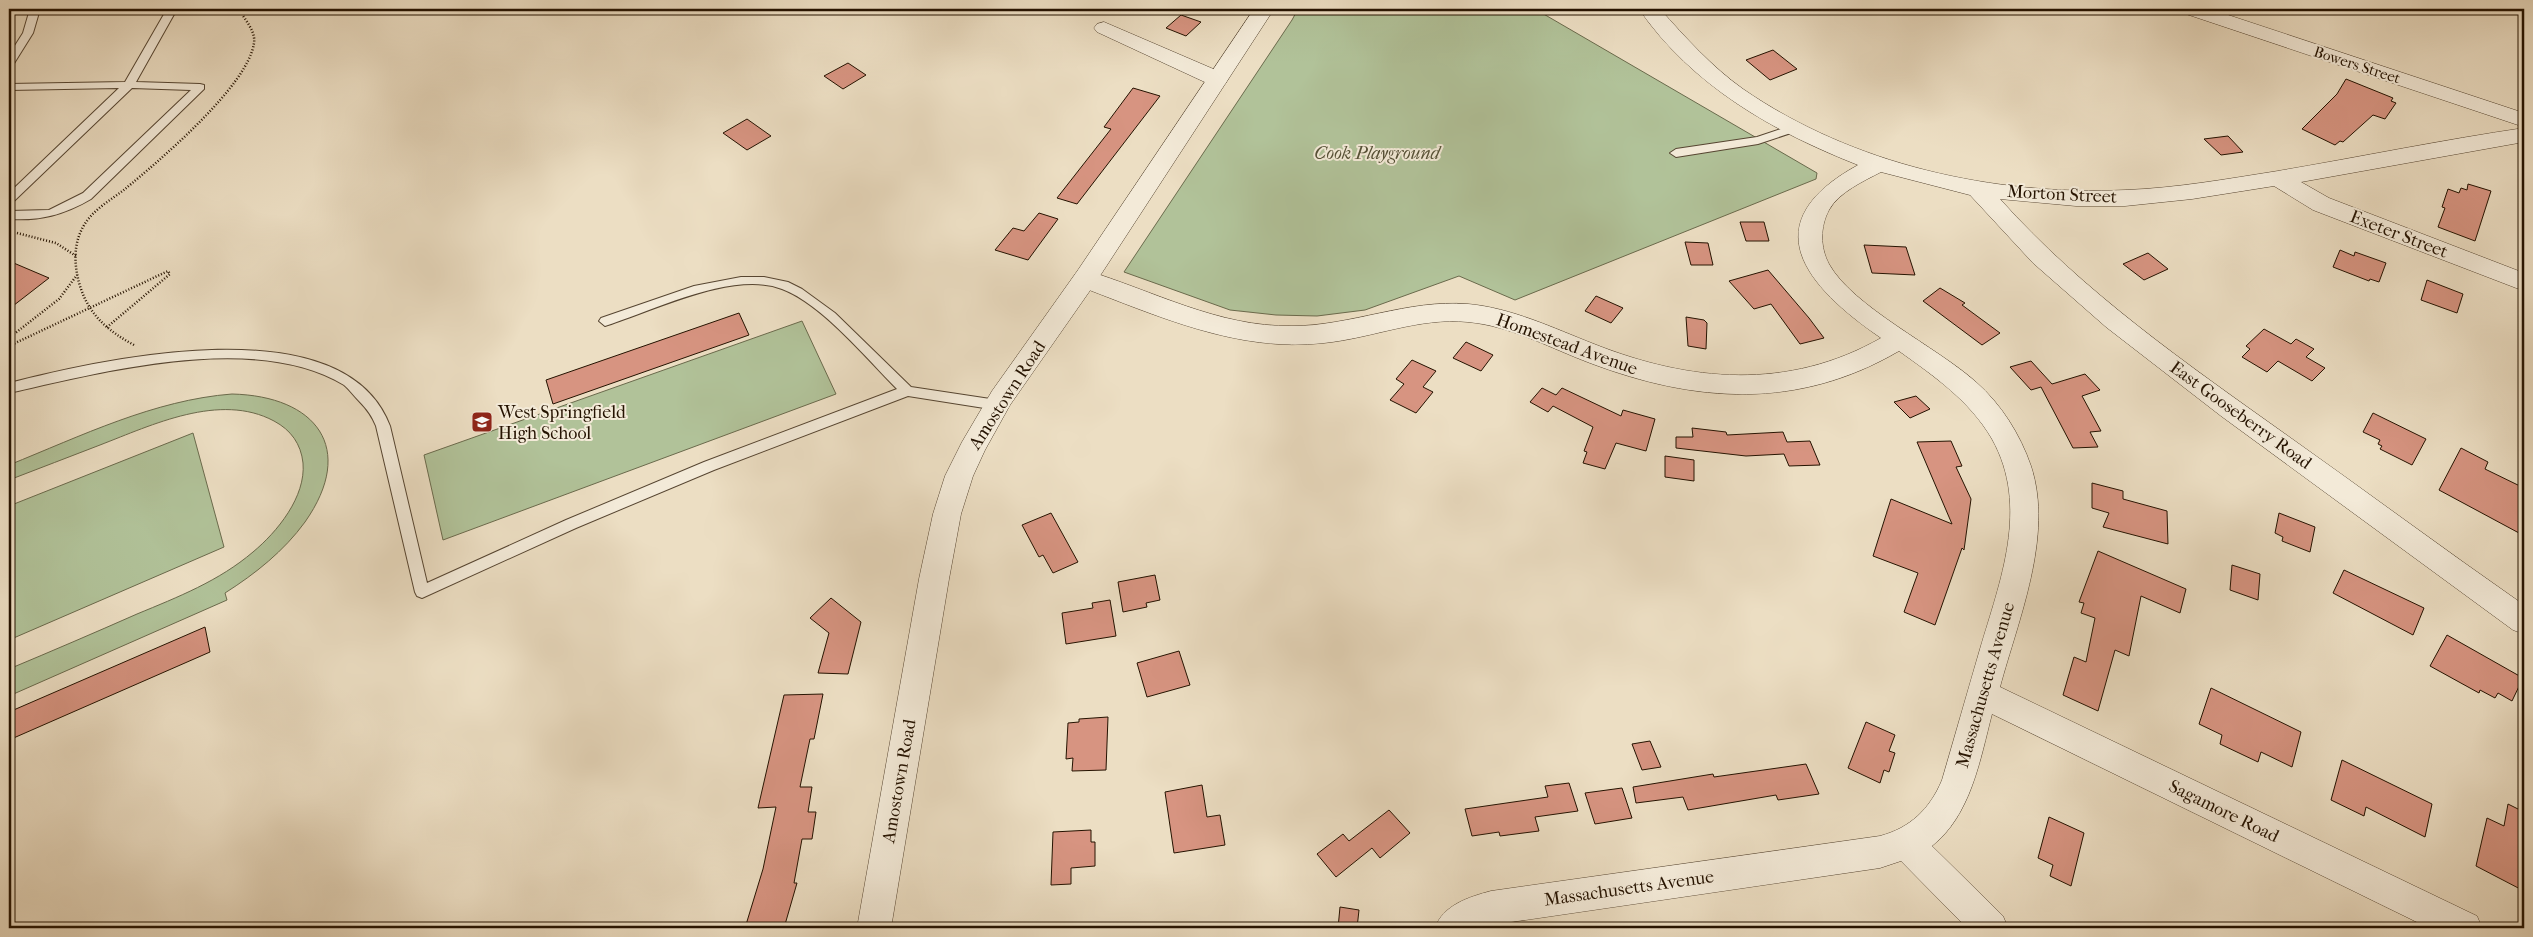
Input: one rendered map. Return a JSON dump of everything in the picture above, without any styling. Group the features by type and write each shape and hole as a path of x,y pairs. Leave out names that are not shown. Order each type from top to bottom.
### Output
{"street":[{"name":"Amostown Road","path":"874,928 943,530 958,478 973,445 997,405 1085,279 1264,9"},
{"name":"Morton Street","path":"1649,9 1680,44 1720,81 1753,104 1796,128 1879,163 1933,178 1976,187 2063,198 2123,198 2186,193 2524,135"},
{"name":"Bowers Street","path":"2190,9 2524,120"},
{"path":"1104,28 1217,79"},
{"name":"Massachusetts Avenue","path":"1452,928 1474,913 1491,908 1866,855 1907,844 1930,829 1946,808 1958,780 2022,552 2026,513 2021,478 2009,445 1976,398 1944,370 1839,292 1820,270 1811,247 1814,217 1826,198 1879,163"},
{"name":"Exeter Street","path":"2277,178 2321,204 2524,282"},
{"name":"East Gooseberry Road","path":"1976,187 2012,227 2059,272 2148,346 2524,621"},
{"name":"Homestead Avenue","path":"1085,279 1202,323 1275,336 1344,332 1432,312 1482,314 1534,329 1597,356 1640,371 1713,385 1758,385 1815,376 1851,365 1900,339"},
{"name":"Sagamore Road","path":"1982,694 2466,928"},
{"path":"1907,844 1991,928"}],"lane":[{"path":"9,63 28,33 35,9"},
{"path":"9,199 129,85 172,9"},
{"path":"9,87 129,85 200,87 87,196 65,210 37,217 9,215"},
{"path":"1676,153 1758,140 1796,128"},
{"path":"605,321 713,286 747,280 785,285 811,301 907,391"},
{"path":"9,388 108,365 187,356 278,358 321,366 342,376 368,398 385,429 422,592 571,524 709,466 907,391 997,405"}],"path":[{"path":"136,347 106,328 90,308 77,275 76,243 88,219 163,154 235,82 250,58 254,43 252,31 239,9"},
{"path":"14,232 42,237 60,244 76,256"},
{"path":"9,346 168,271 170,274 106,328"},
{"path":"9,338 59,299 77,275"}],"green space":[{"name":"Cook Playground","path":"1298,9 1535,9 1817,173 1816,179 1515,300 1459,276 1365,310 1317,316 1276,315 1230,310 1124,272"},
{"path":"802,321 836,394 443,540 424,455"},
{"path":"232,394 261,397 286,404 306,416 320,431 327,450 327,471 320,495 297,533 268,561 225,593 227,600 9,696 9,669 198,588 226,572 253,552 280,524 295,501 303,476 303,463 300,450 294,438 280,425 253,413 231,410 209,411 164,421 9,480 9,465 91,431 146,411 203,398"},
{"path":"193,433 224,547 9,640 9,506"}],"building":[{"path":"1181,15 1201,22 1186,36 1166,28"},
{"path":"1773,50 1797,69 1770,80 1746,60"},
{"path":"848,63 866,75 843,89 824,76"},
{"path":"2346,79 2393,98 2391,101 2396,103 2385,119 2373,115 2343,142 2340,141 2335,145 2302,129 2337,94"},
{"path":"1133,88 1160,96 1077,204 1057,198 1111,129 1104,127"},
{"path":"747,119 771,136 747,150 723,133"},
{"path":"2228,136 2243,152 2221,155 2204,139"},
{"path":"2468,184 2491,191 2475,241 2438,227 2445,208 2442,207 2448,189 2459,193 2461,188 2467,190"},
{"path":"1039,213 1058,219 1028,260 995,250 1013,228 1024,231"},
{"path":"1740,222 1764,222 1769,241 1746,241"},
{"path":"1685,242 1708,243 1713,265 1691,265"},
{"path":"1864,245 1906,247 1915,275 1872,273"},
{"path":"2340,250 2354,256 2355,252 2386,263 2379,282 2370,279 2369,281 2333,267"},
{"path":"2148,253 2168,269 2144,280 2123,264"},
{"path":"9,261 49,278 9,309"},
{"path":"1768,270 1824,338 1800,344 1771,304 1754,309 1729,281"},
{"path":"2427,280 2463,294 2457,313 2421,300"},
{"path":"1940,288 1965,303 1962,305 2000,333 1982,345 1923,301"},
{"path":"1596,296 1623,308 1611,323 1585,311"},
{"path":"739,313 749,335 553,404 546,380"},
{"path":"1686,317 1704,320 1707,323 1706,349 1688,346"},
{"path":"2264,329 2291,344 2296,339 2314,349 2306,357 2325,368 2312,381 2278,361 2267,372 2242,357 2250,349 2246,346"},
{"path":"1466,342 1493,355 1481,371 1453,358"},
{"path":"1412,360 1436,371 1423,387 1433,392 1416,413 1390,400 1404,384 1396,379"},
{"path":"2031,361 2052,384 2085,374 2100,390 2082,396 2101,431 2090,432 2098,447 2073,448 2041,387 2031,390 2010,367"},
{"path":"1542,388 1556,395 1562,388 1621,416 1623,410 1655,419 1646,451 1616,443 1605,469 1583,463 1587,452 1584,451 1593,427 1553,406 1548,412 1530,402"},
{"path":"1916,396 1930,409 1910,418 1894,402"},
{"path":"2373,413 2426,439 2412,465 2380,449 2382,446 2378,444 2380,440 2363,432"},
{"path":"1692,428 1726,432 1727,435 1783,432 1787,442 1810,441 1820,465 1789,466 1784,454 1746,456 1676,448 1676,437 1693,437"},
{"path":"1951,441 1962,466 1956,467 1971,499 1964,550 1962,548 1935,625 1904,612 1918,573 1873,556 1891,499 1952,524 1917,442"},
{"path":"2461,448 2488,462 2485,469 2524,488 2524,523 2519,533 2439,490"},
{"path":"1665,456 1694,460 1694,481 1665,477"},
{"path":"2092,483 2123,491 2123,499 2167,511 2168,544 2103,527 2109,513 2092,508"},
{"path":"1051,513 1078,562 1053,573 1043,555 1039,557 1022,525"},
{"path":"2279,513 2315,527 2310,552 2282,541 2283,537 2275,533"},
{"path":"2098,551 2186,589 2180,613 2141,596 2129,656 2115,650 2098,711 2063,695 2074,657 2086,662 2095,618 2081,613 2084,603 2079,602"},
{"path":"2232,565 2260,574 2258,600 2230,590"},
{"path":"2344,570 2424,608 2413,635 2333,593"},
{"path":"1155,575 1160,600 1146,603 1147,607 1123,612 1118,582"},
{"path":"831,598 861,622 848,674 818,673 829,633 810,618"},
{"path":"1110,600 1116,636 1066,644 1062,613 1093,608 1092,603"},
{"path":"205,627 210,652 9,740 9,712"},
{"path":"2447,635 2523,678 2512,701 2498,693 2495,698 2480,690 2479,693 2430,666"},
{"path":"1179,651 1190,685 1147,697 1137,663"},
{"path":"2211,688 2301,732 2292,767 2261,752 2258,762 2220,744 2222,735 2199,724"},
{"path":"823,694 814,739 810,739 800,787 812,787 808,812 816,812 812,839 802,839 794,883 797,883 784,928 745,928 763,869 776,807 758,808 784,695"},
{"path":"1108,717 1106,770 1072,771 1073,758 1066,759 1068,723 1079,722 1079,719"},
{"path":"1866,722 1895,735 1889,751 1895,753 1889,772 1884,770 1880,783 1848,768"},
{"path":"1650,741 1661,767 1642,770 1632,744"},
{"path":"2342,760 2432,804 2425,837 2366,807 2364,816 2331,800"},
{"path":"1806,764 1819,794 1778,800 1776,795 1688,810 1683,797 1636,803 1633,787 1713,774 1714,777"},
{"path":"1569,783 1578,811 1535,817 1539,831 1500,836 1499,832 1472,836 1465,809 1548,797 1545,786"},
{"path":"1202,785 1207,817 1220,815 1225,845 1174,853 1165,792"},
{"path":"1622,788 1632,818 1595,824 1585,793"},
{"path":"2508,804 2524,812 2524,891 2476,866 2487,818 2504,826"},
{"path":"1389,810 1410,833 1380,858 1372,848 1336,877 1317,854 1343,834 1349,841"},
{"path":"2049,817 2084,833 2071,886 2050,876 2053,865 2038,858"},
{"path":"1091,830 1091,842 1095,842 1095,866 1071,868 1071,884 1051,885 1053,832"},
{"path":"1340,907 1359,910 1357,928 1338,928"}],"place":[{"name":"West Springfield High School","path":"482,422"}]}
